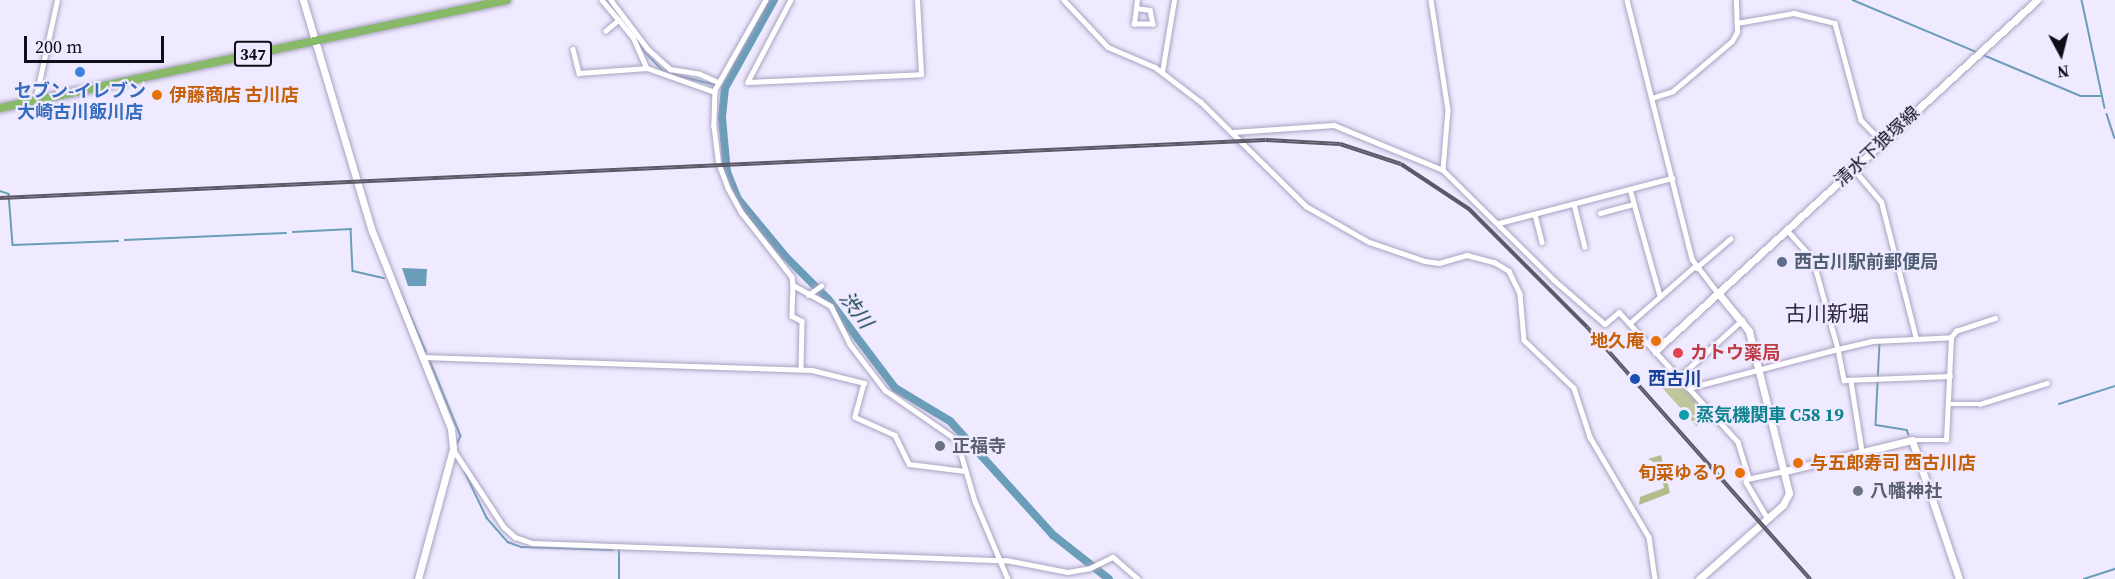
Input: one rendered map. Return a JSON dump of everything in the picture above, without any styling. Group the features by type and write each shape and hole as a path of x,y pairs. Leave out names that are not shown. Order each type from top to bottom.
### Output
{"highway":[{"name":"347","path":"0,108 507,0"}],"main road":[{"path":"303,0 372,231 451,429 453,449 418,579"},
{"name":"清水下狼塚線","path":"1655,351 2037,0"},
{"path":"1699,579 1768,519 1788,496 1785,471 1749,332 1742,320 1718,293"},
{"path":"1785,471 1912,440 1959,579"}],"street":[{"path":"35,101 57,0"},
{"path":"602,0 633,37 647,68"},
{"path":"611,0 648,49 670,69 700,74 716,87"},
{"path":"766,0 716,87 714,126 719,164 728,188 742,213 792,276 792,316 802,321 801,369"},
{"path":"791,0 748,82 921,74 917,0"},
{"path":"1064,0 1108,47 1162,72 1233,132 1241,145 1302,203 1369,242 1432,263 1476,256 1494,262 1514,276 1520,294 1524,340 1574,388 1590,437 1649,537 1655,579"},
{"path":"1137,0 1134,24 1153,24 1150,10 1137,8"},
{"path":"1162,72 1174,0"},
{"path":"1431,0 1448,110 1443,170"},
{"path":"1627,0 1695,267 1718,293"},
{"path":"1652,98 1672,91 1718,54 1735,36 1736,0"},
{"path":"1737,23 1794,13 1835,23 1861,120 1882,142"},
{"path":"606,31 619,20"},
{"path":"573,50 579,73 647,68 716,87"},
{"path":"1233,132 1334,125 1443,170 1554,280 1605,324 1619,312 1630,323 1741,446 1747,479 1768,519"},
{"path":"1853,170 1881,202 1916,339"},
{"path":"1499,223 1672,178"},
{"path":"1630,189 1660,297"},
{"path":"1574,204 1585,247"},
{"path":"1600,213 1634,204"},
{"path":"1535,214 1542,242"},
{"path":"1787,230 1813,259 1838,349 1844,380 1950,376"},
{"path":"1630,323 1730,239"},
{"path":"793,285 831,306 850,344 885,390 957,440 966,461 965,471 1008,579"},
{"path":"808,295 820,285"},
{"path":"1689,388 1872,341 1950,337 1956,331 1995,318"},
{"path":"1679,377 1742,320"},
{"path":"1912,440 1946,440 1950,337"},
{"path":"423,357 801,369 864,383 855,417 895,435 909,464 965,471"},
{"path":"1851,381 1862,451"},
{"path":"1949,404 1980,404 2047,382"},
{"path":"453,449 504,527 515,537 532,543 1001,560 1068,572 1090,568 1104,559 1113,557 1138,579"},
{"path":"1747,479 1785,471"}],"green space":[{"path":"1674,374 1710,414 1697,426 1661,386"},
{"path":"1661,455 1670,493 1639,505 1640,497 1664,488 1659,465 1648,459"}],"water":[{"path":"402,268 427,269 426,286 408,286"}],"waterway":[{"path":"606,0 611,7"},
{"name":"渋川","path":"774,0 725,88 722,118 727,172 738,199 786,257 828,299 895,388 950,421 1053,535 1109,579"},
{"path":"1853,0 1977,52"},
{"path":"2082,0 2105,108"},
{"path":"616,13 629,27"},
{"path":"635,36 643,50 664,72 716,85"},
{"path":"1981,54 2081,96 2100,96"},
{"path":"2107,114 2115,138"},
{"path":"0,191 9,194 13,245 118,241"},
{"path":"293,232 351,229 353,271 384,278"},
{"path":"125,240 286,233"},
{"path":"394,277 426,351"},
{"path":"1880,343 1876,425 1907,430 1909,435"},
{"path":"429,358 461,436 458,443"},
{"path":"2059,404 2115,386"},
{"path":"465,472 487,518 508,542 521,547 612,550"},
{"path":"619,550 619,579"},
{"path":"2084,579 2115,569"}],"railway":[{"path":"0,198 1266,140 1340,144 1401,164 1469,209 1587,327 1810,579"}],"place":[{"name":"セブン-イレブン 大崎古川飯川店","path":"80,72"},
{"name":"伊藤商店 古川店","path":"157,95"},
{"name":"西古川駅前郵便局","path":"1782,262"},
{"name":"地久庵","path":"1656,341"},
{"name":"カトウ薬局","path":"1678,353"},
{"name":"西古川","path":"1635,379"},
{"name":"蒸気機関車 C58 19","path":"1684,415"},
{"name":"正福寺","path":"940,446"},
{"name":"与五郎寿司 西古川店","path":"1798,463"},
{"name":"旬菜ゆるり","path":"1740,473"},
{"name":"八幡神社","path":"1858,491"}],"district":[{"name":"古川新堀","path":"1827,314"}]}
